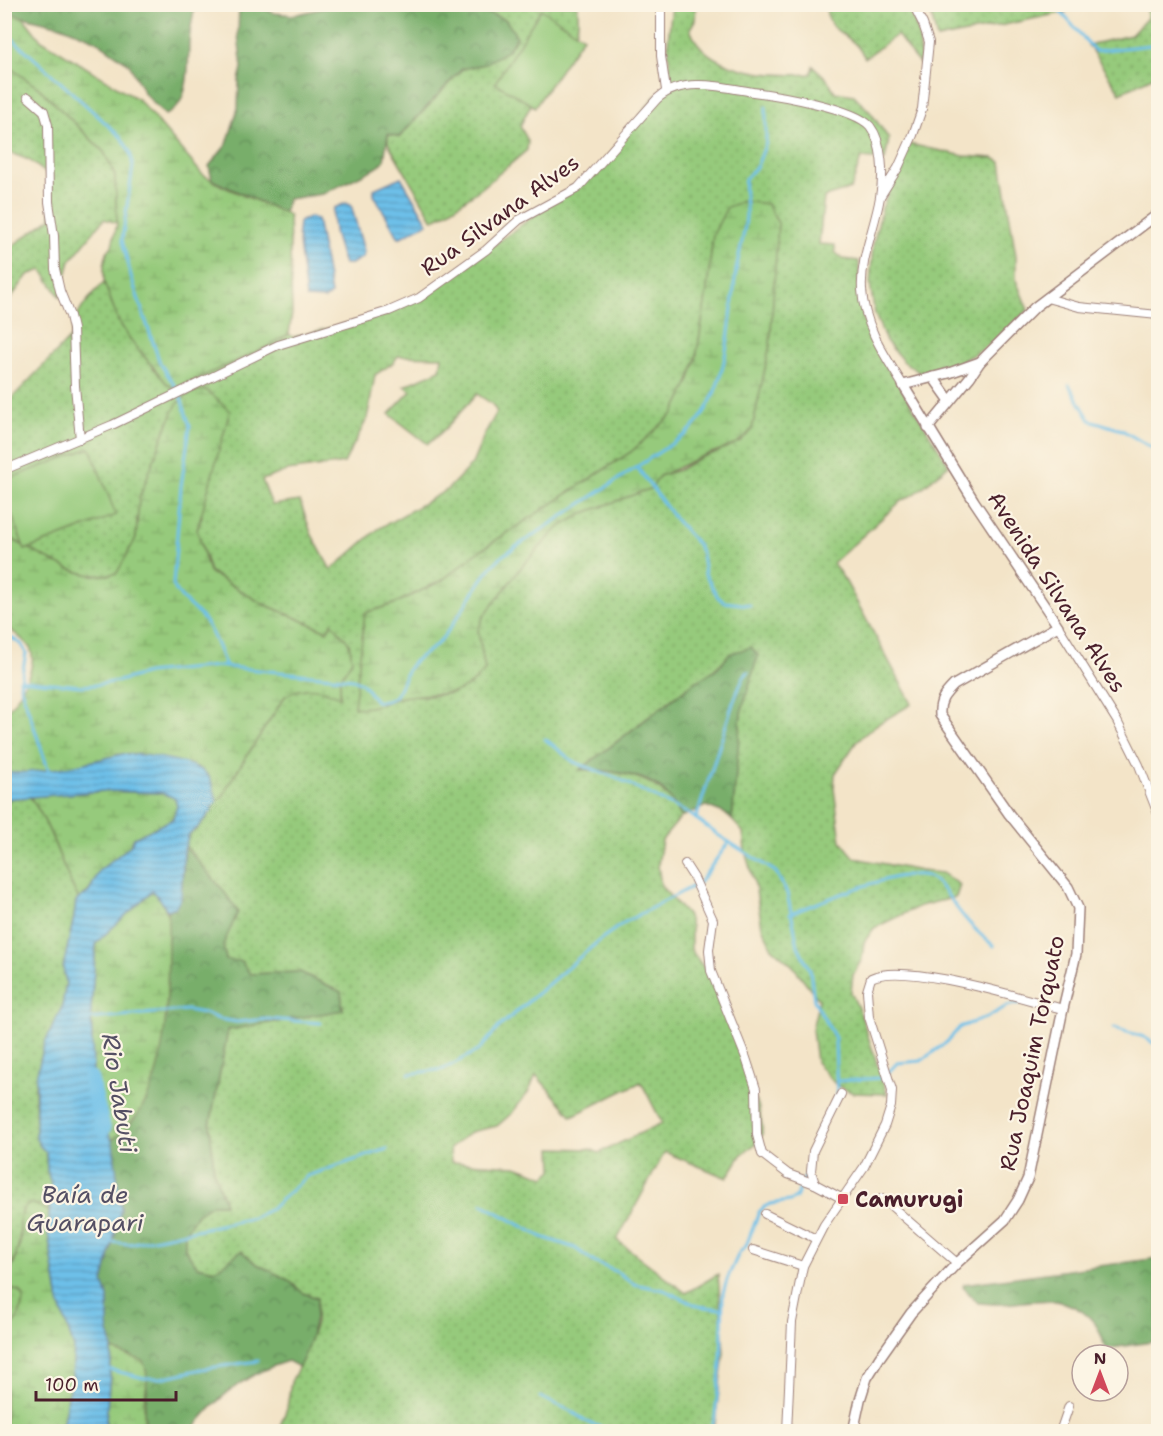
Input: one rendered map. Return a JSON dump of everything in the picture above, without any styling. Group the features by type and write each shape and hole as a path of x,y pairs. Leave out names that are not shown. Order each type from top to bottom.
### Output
{"street":[{"path":"661,4 661,56 666,90 688,85 787,97 850,114 869,125 878,140 881,151 880,196 865,260 862,289 864,306 876,340 928,428 980,362 1035,307 1158,214"},
{"path":"880,196 898,168 914,135 924,99 929,42 913,4"},
{"name":"Rua Silvana Alves","path":"4,470 80,439 278,345 389,311 419,298 486,250 519,220 578,188 666,90"},
{"path":"27,97 44,111 48,124 48,188 54,236 55,269 73,329 80,439"},
{"path":"1047,298 1080,308 1158,315"},
{"path":"903,385 980,362"},
{"path":"933,377 950,401"},
{"name":"Avenida Silvana Alves","path":"928,428 1058,626 1117,721 1139,765 1158,814"},
{"name":"Rua Joaquim Torquato","path":"853,1431 867,1378 911,1313 957,1263 1005,1220 1028,1178 1076,954 1078,908 1068,888 1009,814 965,753 940,715 939,705 954,685 1058,626"},
{"path":"685,864 698,885 713,920 709,950 711,971 756,1089 757,1136 762,1154 788,1173 843,1199"},
{"path":"787,1431 792,1322 803,1266 816,1239 864,1167 885,1125 891,1106 892,1090 868,1017 867,991 871,978 879,974 918,975 965,983 1063,1009"},
{"path":"815,1184 811,1171 813,1151 841,1094"},
{"path":"882,1198 957,1263"},
{"path":"765,1214 816,1239"},
{"path":"753,1251 803,1266"},
{"path":"1060,1431 1069,1406"}],"green space":[{"path":"5,4 195,5 189,37 188,72 180,103 165,115 144,93 129,64 95,40 61,26 11,14 5,9"},
{"path":"239,5 256,5 274,13 294,15 337,5 472,5 506,20 517,37 507,51 485,64 462,69 399,137 388,134 384,161 378,167 323,194 288,199 284,213 212,180 209,166 227,144 238,108 242,68 238,35"},
{"path":"472,5 577,5 578,18 574,39 543,84 520,126 528,141 527,150 482,188 433,220 388,143 388,134 400,137 462,69 485,64 506,20"},
{"path":"672,5 696,5 695,20 690,29 698,43 710,55 742,69 778,74 811,74 813,66 827,79 835,92 854,95 871,113 889,139 885,160 861,158 851,189 824,197 819,244 835,245 835,252 843,259 859,261 859,291 864,321 884,361 949,465 916,493 901,501 833,563 846,582 912,704 876,725 857,741 835,774 834,789 841,841 855,858 942,873 960,885 956,897 920,906 874,928 864,942 862,959 853,975 851,992 887,1094 853,1093 836,1085 816,1062 812,1029 819,1000 793,966 772,948 762,927 743,832 732,820 741,713 758,655 729,654 713,671 681,692 581,769 625,774 652,784 673,803 681,817 662,840 658,865 661,886 688,916 691,927 691,950 710,976 747,1069 751,1094 758,1105 762,1135 758,1142 741,1155 727,1178 665,1152 617,1240 686,1293 718,1274 724,1353 714,1431 278,1431 287,1408 291,1382 306,1352 316,1323 317,1298 303,1293 288,1280 257,1264 241,1251 215,1270 197,1266 185,1249 185,1232 197,1214 212,1204 225,1204 214,1172 210,1125 228,1030 343,1010 341,992 300,972 249,974 226,960 223,945 223,890 185,846 189,834 197,829 211,812 216,801 223,797 228,785 285,696 312,688 340,696 340,679 343,673 332,623 327,631 261,603 210,572 197,530 202,516 168,423 139,499 136,538 117,573 103,575 74,571 5,536 5,401 8,402 71,337 78,314 104,282 119,322 168,385 269,346 289,334 293,337 389,313 438,286 600,167 655,96 671,84 668,42","holes":["713,235 773,296 770,344 752,429 718,452 699,458 679,470 659,476 652,488 584,513 558,528 523,565 483,617 478,631 485,670 453,693 429,696 409,695 364,708 365,613 394,604 441,581 481,550 631,452 674,413 689,382 696,359","398,356 442,357 440,370 404,386 411,391 389,414 428,444 477,394 492,404 497,412 472,464 447,490 378,529 331,570 311,533 300,501 272,505 262,480 287,471 344,463 367,419 375,375 393,363","536,1075 572,1116 641,1082 662,1123 599,1153 590,1149 552,1148 553,1170 545,1177 516,1166 451,1162 450,1148 471,1132 497,1126 512,1113 529,1091"]},
{"path":"826,5 905,5 918,33 920,64 897,35 865,58 857,46 832,26"},
{"path":"929,5 1063,5 1066,12 937,39"},
{"path":"1147,5 1158,5 1158,74 1120,93 1088,45 1131,35 1147,18"},
{"path":"5,9 11,14 23,17 40,39 139,100 202,174 222,186 289,215 292,313 289,334 269,346 177,388 168,385 119,322 104,282 104,265 107,252 112,246 117,223 115,175 104,152 40,89 5,64"},
{"path":"541,9 583,37 535,107 495,83"},
{"path":"5,64 40,89 104,152 115,175 117,223 104,219 70,261 60,297 42,270 28,275 8,302 5,300 4,252 51,218 51,177 29,160 5,151"},
{"path":"909,144 964,156 994,158 1001,162 1016,256 1016,280 1028,310 984,349 961,361 942,375 923,375 903,361 886,341 875,314 870,285 873,245 882,208"},
{"path":"743,201 767,204 778,223 770,345 752,429 733,445 659,476 652,488 584,513 558,528 523,565 483,617 478,631 485,670 476,680 459,691 450,693 401,697 375,706 354,707 365,613 394,604 441,581 481,550 631,452 674,413 689,382 696,359 713,235 727,207"},
{"path":"206,390 230,411 197,530 209,572 261,603 327,631 332,623 349,643 352,660 340,679 340,697 326,691 312,689 300,690 285,696 228,785 223,797 216,801 209,777 197,767 122,754 70,767 26,773 5,773 5,713 25,683 32,664 32,655 25,642 5,626 5,536 74,571 103,575 117,573 136,538 139,499 177,404 189,394"},
{"path":"90,448 116,515 25,550 5,497 5,480"},
{"path":"751,647 758,655 741,713 732,820 724,813 706,806 681,817 666,794 647,780 618,772 580,770 722,664 729,654"},
{"path":"105,791 162,793 175,798 177,806 173,819 134,838 130,846 99,871 89,891 79,899 45,821 30,797"},
{"path":"30,797 45,821 79,899 76,901 63,968 66,982 62,1007 44,1045 35,1086 36,1138 46,1152 51,1184 49,1211 36,1205 20,1218 18,1248 5,1276 5,807 8,799"},
{"path":"185,846 223,890 238,912 223,945 226,960 241,961 250,974 300,972 341,992 343,1010 228,1030 210,1125 214,1172 225,1204 212,1204 197,1214 185,1233 185,1249 197,1266 215,1270 241,1251 257,1264 288,1280 303,1293 317,1298 314,1325 303,1359 299,1367 288,1361 246,1379 211,1407 192,1431 146,1431 144,1410 147,1390 143,1361 112,1350 108,1326 108,1297 103,1282 121,1209 112,1140 130,1124 167,988 167,910 176,907 182,885"},
{"path":"152,891 163,904 168,921 165,1028 154,1082 143,1105 127,1127 112,1140 94,1102 91,1009 96,943"},
{"path":"32,1203 49,1211 48,1233 59,1302 74,1348 72,1377 61,1431 5,1431 5,1333 18,1317 24,1297 20,1291 7,1289 5,1276 14,1263 20,1243 20,1218 24,1207"},
{"path":"1158,1258 1158,1341 1130,1345 1130,1343 1104,1343 1092,1320 1079,1309 1068,1304 1047,1300 998,1304 978,1303 963,1287 964,1284"},
{"path":"4,1285 7,1289 20,1291 24,1297 18,1317 5,1333"},
{"path":"112,1350 143,1361 147,1380 144,1411 146,1431 105,1432"}],"water":[{"path":"401,177 428,223 399,238 374,195 374,189"},
{"path":"346,203 351,205 364,251 363,257 351,264 344,264 333,222 334,208"},
{"path":"309,217 317,219 331,294 325,299 306,298 298,233 299,222"},
{"name":"Baía de Guarapari","path":"122,754 155,757 194,766 209,777 217,800 205,819 189,834 184,850 181,898 176,907 167,910 152,891 96,943 91,1009 94,1102 113,1143 121,1209 103,1282 108,1297 108,1326 112,1350 105,1431 61,1431 72,1377 74,1348 59,1302 48,1233 51,1184 46,1152 36,1138 36,1077 44,1045 62,1007 66,982 63,968 76,901 89,892 99,871 130,846 134,838 173,819 177,806 175,798 162,793 105,791 5,799 5,773 49,770"}],"waterway":[{"path":"1054,4 1095,51 1151,45 1158,42"},
{"path":"4,31 121,137 130,152 133,166 122,240 132,280 160,363 179,392 190,426 181,486 173,585 179,595 208,625 226,667"},
{"path":"20,680 82,686 119,681 147,673 217,666 353,679 362,683 376,701 391,699 399,690 411,665 448,632 485,576 502,556 685,435 700,419 711,400 725,358 736,271 745,223 745,179 757,166 766,143 766,107"},
{"path":"1069,385 1090,420 1122,430 1152,448 1158,455"},
{"path":"637,467 675,519 698,545 705,574 718,597 724,602 750,605"},
{"path":"4,633 21,644 26,653 20,685 49,772"},
{"path":"696,819 733,703 743,678 748,672"},
{"path":"545,739 574,762 619,779 691,815 776,872 787,893 798,946 810,970 814,1000 835,1038 837,1096"},
{"path":"409,1074 444,1069 479,1050 499,1027 601,939 625,922 699,883 729,842"},
{"path":"790,914 840,894 884,880 920,875 936,882 967,921 994,946"},
{"path":"838,1081 880,1078 897,1063 921,1061 947,1042 960,1027 988,1017 1007,1006 1020,1003"},
{"path":"89,1019 187,1010 237,1022 268,1019 321,1023"},
{"path":"1114,1028 1144,1037 1158,1046"},
{"name":"Rio Jabuti","path":"90,1078 103,1129"},
{"path":"111,1242 129,1244 253,1218 271,1209 307,1176 387,1149"},
{"path":"710,1432 715,1416 721,1364 723,1293 728,1277 739,1253 746,1246 759,1212 770,1204 796,1198 809,1166"},
{"path":"482,1204 542,1237 575,1248 594,1262 619,1273 634,1284 664,1290 698,1306 721,1309"},
{"path":"107,1369 144,1378 161,1378 258,1361"},
{"path":"540,1397 569,1410 591,1424 616,1432"}],"place":[{"name":"Camurugi","path":"843,1199"}]}
